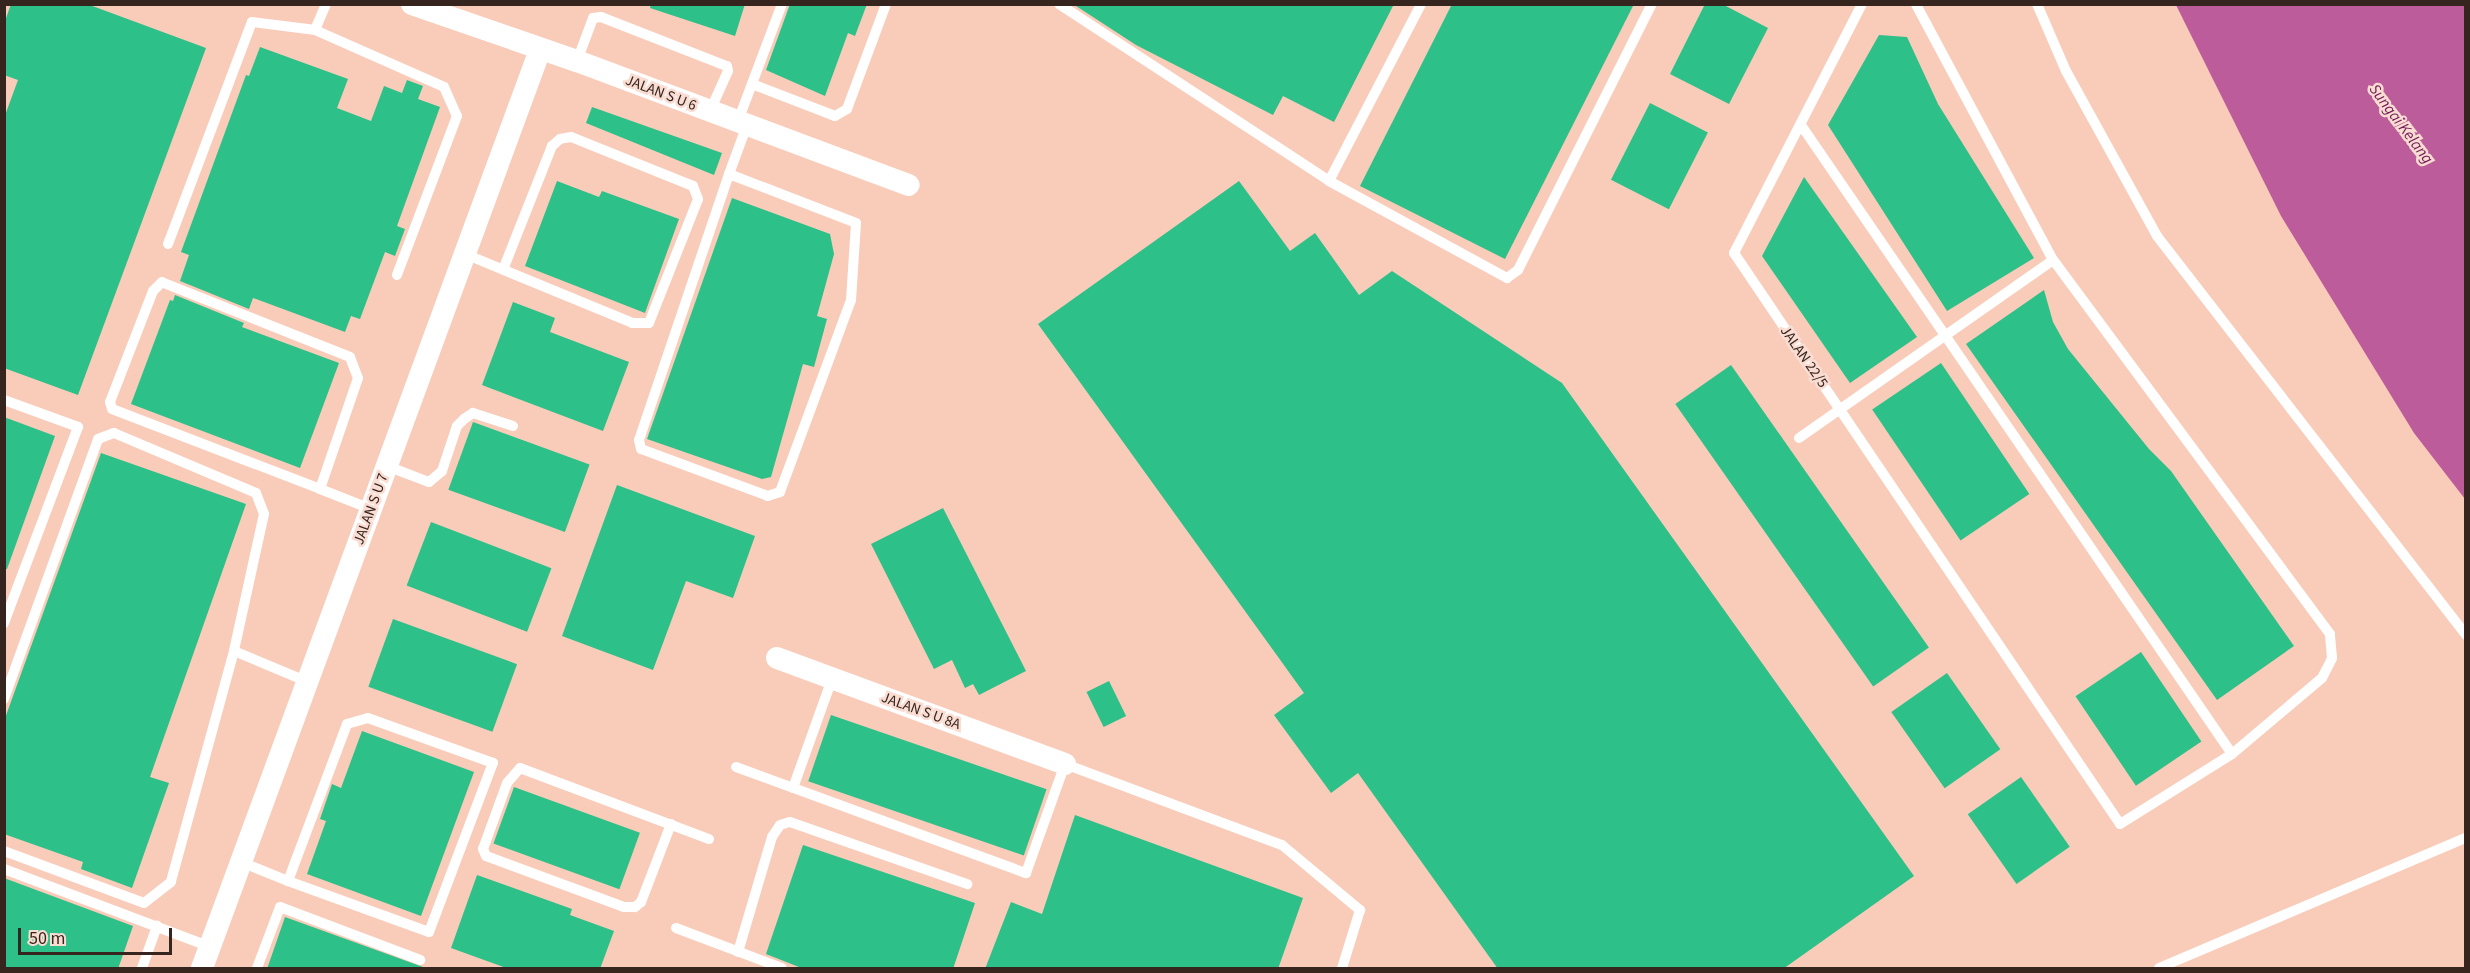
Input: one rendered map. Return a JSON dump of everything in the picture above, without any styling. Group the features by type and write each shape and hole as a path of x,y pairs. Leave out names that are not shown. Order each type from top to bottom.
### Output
{"street":[{"name":"JALAN S U 6","path":"412,4 577,61 909,184"},
{"name":"JALAN S U 7","path":"202,969 540,50"},
{"name":"JALAN S U 8A","path":"777,658 1065,764"}],"lane":[{"path":"315,30 326,4"},
{"path":"729,174 856,223 851,300 780,492 768,496 641,449 639,440 729,174 752,84 782,4"},
{"path":"752,84 835,116 847,109 886,4"},
{"path":"1059,4 1329,181 1507,278 1518,270 1652,4"},
{"path":"1329,181 1421,4"},
{"name":"JALAN 22/5","path":"1862,4 1734,253 2120,824 2232,754"},
{"path":"1801,125 2232,754 2322,678 2332,658 2330,634 2053,260 1916,4"},
{"path":"2037,4 2066,71 2157,236 2466,635"},
{"path":"577,61 593,18 601,17 727,66 728,71 710,111"},
{"path":"168,244 252,22 315,30 444,87 457,116 397,275"},
{"path":"465,254 503,270 632,323 649,323 698,199 693,186 571,137 560,139 552,146 503,270"},
{"path":"1799,438 2053,260"},
{"path":"320,489 358,378 350,357 162,282 153,291 110,402 112,409 371,509"},
{"path":"4,400 78,427 4,622"},
{"path":"387,466 429,482 442,471 457,426 464,419 473,413 513,426"},
{"path":"4,699 99,439 114,433 256,492 264,514 234,651 171,882 144,903 4,850"},
{"path":"234,651 308,682"},
{"path":"793,788 832,679"},
{"path":"241,862 288,881 429,932 493,763 368,718 346,724 288,881"},
{"path":"736,767 1026,873 1065,764 1282,845 1360,910 1342,969"},
{"path":"670,824 641,902 635,907 624,907 486,856 483,849 507,783 520,768 709,838"},
{"path":"738,952 772,837 780,825 790,822 967,884"},
{"path":"2159,969 2466,838"},
{"path":"4,869 210,947"},
{"path":"257,969 280,908 420,960"},
{"path":"142,969 157,926"},
{"path":"676,928 782,969"}],"water":[{"name":"Sungai Kelang","path":"2176,5 2465,5 2465,499 2414,433 2281,216"}],"building":[{"path":"11,4 87,4 206,48 78,395 4,368 4,118 18,80 4,75 4,24"},
{"path":"651,4 745,4 735,36 650,8"},
{"path":"790,4 867,4 855,36 848,33 825,96 766,70"},
{"path":"1073,4 1394,4 1334,122 1283,96 1273,115 1136,45"},
{"path":"1452,4 1634,4 1505,259 1360,186"},
{"path":"1705,4 1722,4 1768,28 1729,104 1670,74"},
{"path":"1879,35 1907,37 1938,104 2034,258 1947,311 1828,125"},
{"path":"260,47 348,79 337,108 371,121 384,86 402,93 407,80 423,86 418,99 440,107 397,226 405,229 395,256 385,252 360,319 351,316 345,332 253,298 249,309 180,281 189,255 181,252 246,75 249,76"},
{"path":"1650,103 1708,133 1669,209 1611,180"},
{"path":"592,107 722,153 714,175 586,123"},
{"path":"1804,177 1917,337 1850,383 1762,256"},
{"path":"557,181 599,197 602,191 679,219 645,313 525,266"},
{"path":"1239,181 1290,251 1315,233 1359,295 1392,271 1562,383 1914,876 1783,969 1498,969 1358,773 1331,793 1274,715 1304,693 1038,324"},
{"path":"732,198 830,234 834,254 817,316 827,319 814,367 803,364 771,477 762,479 647,439"},
{"path":"2044,290 2053,322 2068,349 2149,449 2171,471 2294,646 2217,700 1966,344"},
{"path":"175,295 244,323 242,327 339,363 300,468 131,404 170,300 173,301"},
{"path":"513,302 555,318 550,332 629,362 603,431 482,385"},
{"path":"1941,363 2029,494 1961,540 1872,409"},
{"path":"1731,365 1929,648 1873,687 1675,404"},
{"path":"4,417 55,436 7,569 4,569"},
{"path":"473,422 590,464 565,532 448,490"},
{"path":"101,453 246,504 150,777 169,783 132,888 81,869 83,862 4,834 4,721"},
{"path":"617,485 755,536 733,598 686,581 653,670 562,636"},
{"path":"943,508 1026,671 979,695 973,684 965,688 952,660 934,669 871,544"},
{"path":"431,522 551,568 527,632 407,585"},
{"path":"393,619 517,664 492,732 368,687"},
{"path":"2141,652 2201,742 2136,786 2076,696"},
{"path":"1947,673 2000,749 1945,788 1891,712"},
{"path":"1109,681 1126,716 1104,727 1087,692"},
{"path":"831,715 1047,789 1024,855 808,781"},
{"path":"362,731 474,772 421,916 307,874 326,821 320,819 332,784 341,788"},
{"path":"2021,777 2070,847 2017,884 1968,814"},
{"path":"514,787 640,833 619,889 493,843"},
{"path":"1075,815 1303,898 1278,969 985,969 1011,902 1042,914"},
{"path":"803,845 975,903 953,969 804,969 766,954"},
{"path":"477,875 572,909 570,915 614,931 600,969 509,969 451,948"},
{"path":"4,878 133,926 118,969 4,969"},
{"path":"285,917 423,967 423,969 267,969"}]}
